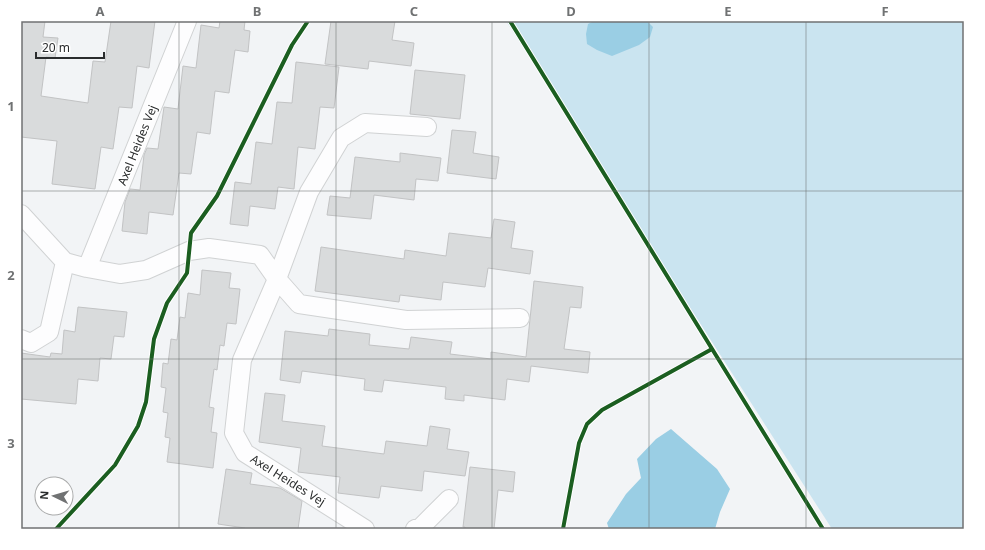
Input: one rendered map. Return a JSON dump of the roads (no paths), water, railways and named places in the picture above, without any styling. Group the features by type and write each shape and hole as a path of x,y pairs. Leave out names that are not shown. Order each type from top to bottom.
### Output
{"street":[{"name":"Axel Heides Vej","path":"87,268 187,21"},
{"name":"Axel Heides Vej","path":"365,529 245,453 234,433 242,360 276,279 309,192 342,138 365,123 427,127"},
{"path":"21,214 66,262 87,268 120,274 146,270 189,250 209,248 260,255 276,279 299,304 406,320 520,318"},
{"path":"21,339 30,343 49,332 66,262"},
{"path":"415,529 421,527 449,499"}],"water":[{"path":"594,21 647,21 653,27 650,37 639,45 612,56 587,44 586,34 588,24"},
{"path":"671,429 717,469 730,489 720,512 715,529 609,529 607,523 626,494 641,478 637,459 656,439"}]}
